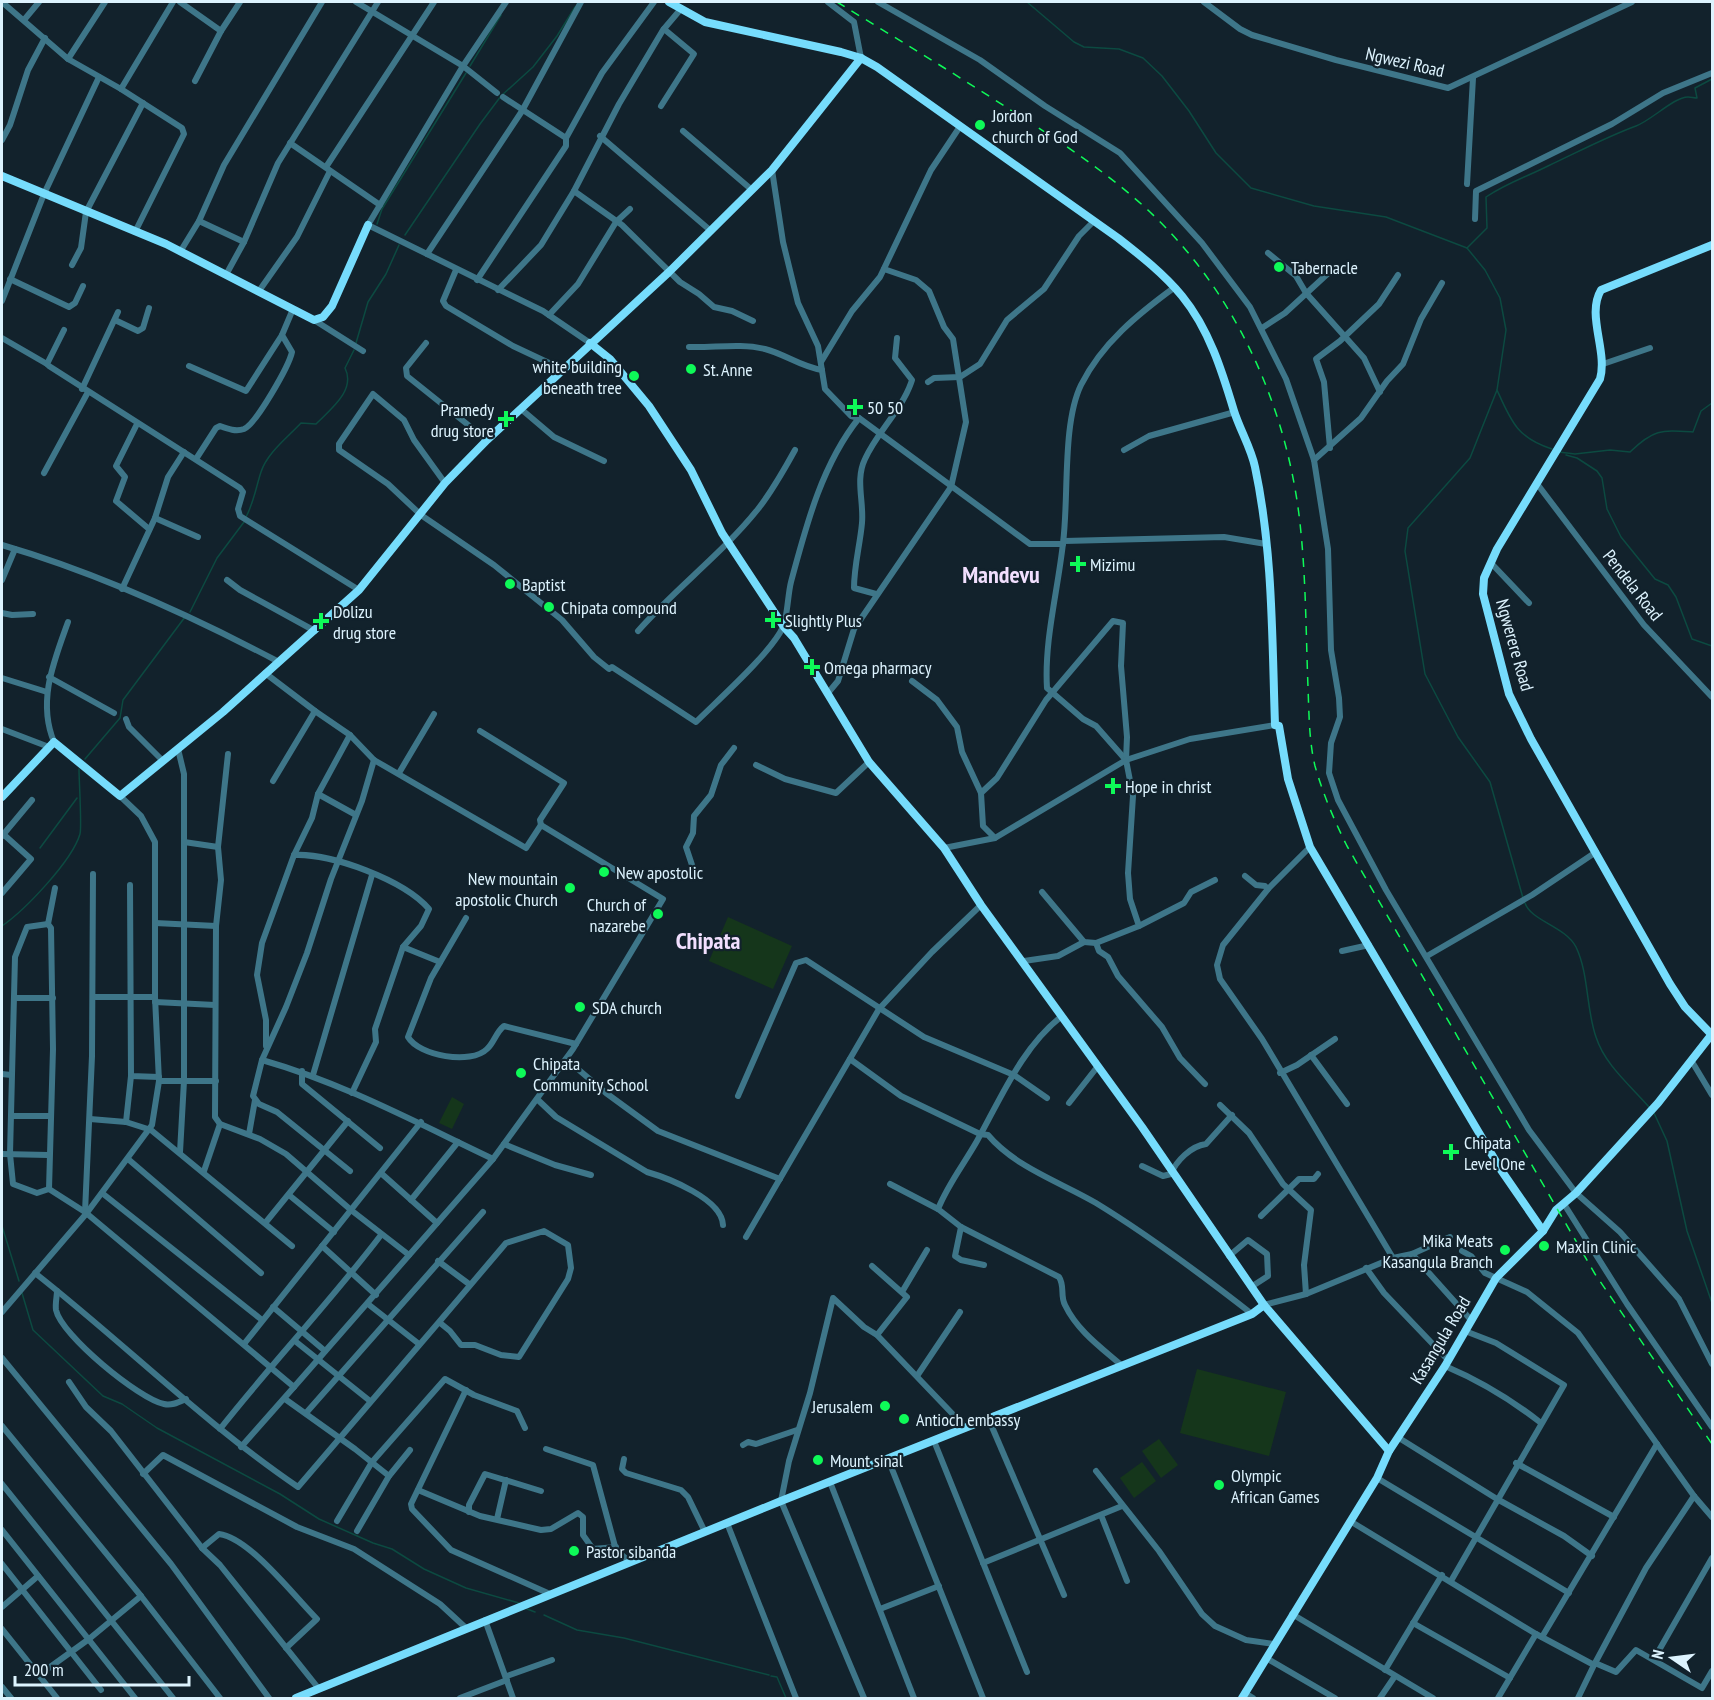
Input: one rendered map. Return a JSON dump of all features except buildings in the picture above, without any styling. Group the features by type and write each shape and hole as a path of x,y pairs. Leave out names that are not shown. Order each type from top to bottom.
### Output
{"street":[{"path":"24,20 39,2"},
{"path":"68,59 105,2"},
{"path":"121,89 173,2"},
{"path":"180,2 221,31"},
{"path":"195,81 221,31 240,2"},
{"path":"180,252 199,221 224,165 322,2"},
{"path":"356,2 463,66 522,111 566,138"},
{"path":"227,273 290,143 378,2"},
{"path":"259,291 297,237 328,169 434,2"},
{"path":"314,320 323,317 332,306 368,225 463,66 506,2"},
{"path":"427,254 522,111 581,2"},
{"path":"477,280 566,146 566,138 602,72 654,2"},
{"path":"669,2 705,22 861,58 965,128 1139,255 1175,287 1194,312 1221,366 1254,463 1266,544 1275,725"},
{"path":"120,796 315,631 359,590 445,483 487,440 669,272 772,170 861,58 854,22 828,2"},
{"path":"879,2 980,60 1045,106 1120,153 1202,243 1262,328 1286,378 1314,459 1328,549 1331,650 1340,717 1331,743 1329,772 1352,830 1529,1130 1576,1193 1620,1232 1679,1299 1713,1364"},
{"name":"Ngwezi Road","path":"1204,2 1252,35 1443,88 1473,78 1632,2"},
{"path":"3,4 68,59 182,128 184,134 135,232"},
{"path":"498,290 541,245 574,191 600,136 664,29 680,10"},
{"path":"661,106 694,54 664,29"},
{"path":"2,140 10,125 28,70 45,38"},
{"path":"1475,219 1476,191 1612,124 1663,93 1713,74"},
{"path":"2,301 44,194 99,77"},
{"path":"1467,184 1473,78"},
{"path":"72,265 81,248 87,212 143,103"},
{"path":"821,362 845,321 884,269 938,158 959,128 965,128"},
{"path":"683,131 752,190"},
{"path":"600,136 711,231"},
{"path":"290,143 380,205"},
{"path":"772,170 783,242 798,303 818,346 825,389 851,416 859,418 1030,544 1215,537 1266,544"},
{"path":"2,176 227,273 314,320 363,351"},
{"path":"574,191 622,225 669,272 714,307 732,311 753,321"},
{"path":"549,315 578,284 616,222 630,210"},
{"path":"199,221 244,242"},
{"path":"928,382 934,378 960,377 980,364 1007,320 1044,289 1079,236 1093,222"},
{"path":"368,225 549,315 610,358 649,406 691,470 728,542 784,627 794,638 869,762 945,849 981,905 1024,961 1264,1305 1389,1451"},
{"name":"Ngwerere Road","path":"1712,1035 1685,1007 1670,984 1536,747 1509,694 1483,594 1484,578 1491,563 1595,390 1603,364 1596,308 1601,290 1713,246"},
{"path":"1269,253 1296,276 1306,293 1364,358 1380,392"},
{"path":"1262,328 1285,313 1335,267"},
{"path":"828,693 838,681 854,629 951,487 966,422 953,339 944,327 929,291 916,280 884,269"},
{"path":"456,270 443,301 446,306 513,346 564,370"},
{"path":"1330,448 1324,382 1316,359 1345,337 1379,304 1398,275"},
{"path":"10,279 69,307 75,303 83,286"},
{"path":"1314,459 1330,448 1361,417 1408,356 1421,319 1442,283"},
{"path":"1126,760 1096,726 1047,688 1046,676 1063,543 1070,443 1078,393 1101,354 1139,313 1175,287"},
{"path":"115,320 138,331 143,328 149,308"},
{"path":"189,366 246,391 282,335 293,309"},
{"path":"44,473 85,390 118,312"},
{"path":"47,364 64,330"},
{"path":"196,459 216,428 220,426 232,430 244,429 255,416 289,364 292,352 282,335"},
{"path":"2,338 47,364 242,490 240,516 359,590"},
{"path":"876,594 861,591 854,585 863,520 861,470 879,433 901,403 912,380 895,358 897,338"},
{"path":"426,343 406,368 407,376 487,440"},
{"path":"689,347 747,345 768,349 806,367 822,370"},
{"path":"1603,364 1650,348"},
{"path":"445,483 414,440 404,420 373,394 339,444 339,450 388,484 421,515 494,565 562,620 573,635 609,669 612,667 696,722 762,654 784,627 786,602 812,505 846,435 859,418"},
{"path":"521,409 554,436 604,461"},
{"path":"1124,450 1149,436 1235,412"},
{"path":"137,424 116,466 125,477 116,501 149,529"},
{"path":"638,631 668,597 728,542 758,508 779,480 795,450"},
{"path":"122,589 156,518 168,477 184,452"},
{"name":"Pendela Road","path":"1538,485 1644,625 1713,697"},
{"path":"156,518 198,537"},
{"path":"2,545 122,589 203,622 279,662"},
{"path":"2,580 15,549"},
{"path":"1491,563 1529,603"},
{"path":"227,580 315,631"},
{"path":"2,612 12,615 33,614"},
{"path":"981,793 997,778 1052,694 1113,621 1123,623 1121,666 1126,760 1133,796 1133,832 1128,873 1130,899 1139,926"},
{"path":"51,744 47,692 49,677 68,622"},
{"path":"265,673 350,735 374,760 526,848 540,825 540,820 564,783 480,731"},
{"path":"49,677 114,713"},
{"path":"2,678 47,692"},
{"path":"912,681 937,700 957,727 962,752 981,793 983,826 995,838"},
{"path":"273,781 315,711"},
{"path":"399,773 434,714"},
{"path":"126,719 129,727 163,761"},
{"path":"945,849 995,838 1126,760 1190,739 1279,726 1288,779 1310,847 1501,1170 1543,1231"},
{"path":"2,729 51,744 120,796 141,816 155,842 155,999 159,1079 151,1130 86,1213 2,1312"},
{"path":"266,1050 266,1020 256,975 262,943 294,855 312,818 318,794 350,735"},
{"path":"2,797 51,744"},
{"path":"695,874 686,847 693,833 694,816 711,795 721,765 734,748"},
{"path":"178,749 184,774 184,1081 180,1152"},
{"path":"228,754 218,847 221,880 216,926 215,1117 220,1124 249,1134 286,1154 351,1210 409,1255"},
{"path":"249,1134 255,1100 253,1096 262,1060 286,1007 374,760"},
{"path":"756,765 785,779 836,793 869,762"},
{"path":"318,794 356,815"},
{"path":"2,893 31,859 2,834 32,800"},
{"path":"241,1447 493,1159 567,1059 663,899 540,825"},
{"path":"184,843 218,847"},
{"path":"1310,847 1268,890 1224,945 1217,965 1220,979 1262,1040 1393,1257"},
{"path":"1427,956 1515,906 1596,852"},
{"path":"294,855 339,859 390,882 428,907 421,926 403,947 375,1029 376,1042 352,1093"},
{"path":"86,1213 93,997 93,874"},
{"path":"313,1075 372,875"},
{"path":"1245,876 1256,885 1266,886 1268,890"},
{"path":"1024,961 1058,956 1084,942 1096,943 1139,926 1184,903 1191,892 1215,880"},
{"path":"126,1122 130,1076 130,885"},
{"path":"49,1190 53,998 51,928 48,924 55,888"},
{"path":"1042,892 1084,942"},
{"path":"746,1237 879,1009 932,952 981,905"},
{"path":"466,918 440,962 408,1037 423,1050 447,1056 482,1053 504,1026 576,1044"},
{"path":"155,923 216,926"},
{"path":"48,924 27,927 15,957 10,1154 13,1184 37,1193 49,1190 86,1213 294,1387"},
{"path":"1096,943 1099,951 1108,957 1118,976 1162,1027 1180,1058 1204,1084"},
{"path":"1342,951 1369,945"},
{"path":"403,947 440,962"},
{"path":"738,1096 796,963 806,960 879,1009 948,1048 1014,1075 1047,1098"},
{"path":"93,997 129,996 215,1005"},
{"path":"15,998 53,998"},
{"path":"938,1209 953,1179 1037,1039 1062,1016"},
{"name":"Kasangula Road","path":"1246,1697 1274,1644 1377,1478 1389,1451 1447,1363 1496,1278 1543,1231 1556,1210 1576,1193 1646,1116 1712,1035"},
{"path":"1280,1072 1297,1065 1335,1039"},
{"path":"1311,1055 1347,1104"},
{"path":"567,1059 606,1093 658,1131 780,1179"},
{"path":"850,1059 901,1096 980,1134 988,1135 1000,1149 1107,1210 1231,1296 1252,1314"},
{"path":"262,1060 313,1075 421,1122 493,1159"},
{"path":"1691,1060 1713,1095"},
{"path":"1069,1103 1098,1066"},
{"path":"302,1071 302,1084 380,1148"},
{"path":"2,1074 11,1075"},
{"path":"130,1076 184,1081 216,1081"},
{"path":"537,1099 556,1117 647,1172 661,1175 709,1201 723,1218 723,1225"},
{"path":"255,1100 277,1112 350,1171"},
{"path":"1220,1105 1249,1133 1258,1150 1288,1189 1311,1210 1304,1265 1306,1294"},
{"path":"2,1114 50,1116"},
{"path":"1172,1173 1174,1165 1199,1145 1206,1144 1232,1115"},
{"path":"90,1119 126,1122 151,1130 266,1222 292,1246"},
{"path":"266,1222 348,1121"},
{"path":"244,1344 382,1174 421,1122"},
{"path":"204,1171 220,1124"},
{"path":"411,1200 458,1142"},
{"path":"504,1143 555,1165 591,1175"},
{"path":"2,1154 48,1155"},
{"path":"128,1160 261,1273"},
{"path":"1142,1166 1163,1176 1172,1173"},
{"path":"1261,1216 1299,1179 1314,1179 1318,1173"},
{"path":"382,1174 437,1223"},
{"path":"890,1184 938,1209 961,1227 1059,1277 1063,1290 1063,1301 1076,1323 1120,1364"},
{"path":"102,1193 262,1320"},
{"path":"289,1195 334,1232"},
{"path":"1564,1204 1633,1313 1713,1427"},
{"path":"306,1413 483,1212"},
{"path":"961,1227 955,1256 961,1260 984,1264"},
{"path":"35,1273 220,1430 298,1487 338,1437 506,1243 543,1231 568,1245 571,1268 564,1288 551,1303 519,1357 501,1355 475,1345 461,1345 439,1322"},
{"path":"220,1430 270,1366 295,1341 351,1275 381,1234"},
{"path":"296,1698 780,1501 988,1420 1120,1364 1252,1314 1264,1305 1306,1294 1393,1257 1412,1254 1450,1238"},
{"path":"1229,1256 1246,1240 1268,1254 1268,1276 1251,1287"},
{"path":"322,1246 351,1275 376,1295"},
{"path":"902,1292 927,1250"},
{"path":"1462,1251 1471,1256 1485,1273 1527,1292 1578,1333 1694,1496 1713,1517"},
{"path":"1412,1254 1471,1320"},
{"path":"438,1261 469,1284"},
{"path":"872,1266 907,1298 877,1335"},
{"path":"1366,1268 1384,1293 1447,1363 1541,1423"},
{"path":"57,1291 56,1310 68,1329 115,1376 161,1404 170,1405 186,1399"},
{"path":"864,1698 780,1501 833,1298 864,1327 877,1335 966,1428"},
{"path":"368,1304 418,1344"},
{"path":"273,1307 325,1351"},
{"path":"916,1376 960,1312"},
{"path":"1452,1581 1516,1463 1564,1385 1496,1343 1465,1331"},
{"path":"295,1341 370,1401"},
{"path":"2,1358 171,1564 269,1698"},
{"path":"337,1521 372,1462 445,1379 465,1390 517,1411 525,1428"},
{"path":"69,1382 86,1407 104,1422 202,1548 220,1565 319,1689"},
{"path":"465,1390 418,1490 412,1509 451,1550 550,1594"},
{"path":"285,1398 389,1476"},
{"path":"988,1420 1064,1594"},
{"path":"2,1426 141,1596 220,1698"},
{"path":"743,1445 748,1442 756,1444 797,1430"},
{"path":"1399,1438 1497,1499 1564,1536 1592,1556"},
{"path":"934,1441 1027,1672"},
{"path":"1498,1698 1569,1593 1657,1444"},
{"path":"546,1449 594,1465 616,1547 620,1555 630,1562"},
{"path":"357,1531 389,1476 410,1450"},
{"path":"143,1474 163,1455 297,1527 354,1550 440,1604 466,1628"},
{"path":"624,1459 622,1468 626,1473 684,1492 705,1532"},
{"path":"888,1459 983,1698"},
{"path":"1516,1463 1614,1517"},
{"path":"1096,1471 1202,1614 1215,1626 1246,1640 1274,1644"},
{"path":"469,1512 469,1505 483,1475 488,1473 541,1491"},
{"path":"1377,1478 1569,1593"},
{"path":"497,1519 506,1480"},
{"path":"830,1482 914,1698"},
{"path":"2,1484 173,1698"},
{"path":"418,1490 469,1512 545,1530 578,1513 583,1517 583,1535 593,1549 616,1547"},
{"path":"1578,1698 1646,1568 1694,1496"},
{"path":"983,1563 1122,1506"},
{"path":"1101,1515 1127,1581"},
{"path":"1350,1521 1539,1635 1594,1664 1616,1672 1636,1650 1702,1688 1713,1671"},
{"path":"728,1523 796,1698"},
{"path":"2,1530 135,1698"},
{"path":"202,1548 219,1534 230,1536 247,1548 317,1619 286,1648"},
{"path":"1654,1659 1713,1558"},
{"path":"2,1564 101,1689"},
{"path":"1385,1670 1442,1575"},
{"path":"2,1607 38,1576"},
{"path":"880,1609 939,1586"},
{"path":"39,1675 112,1622 141,1596"},
{"path":"1292,1614 1433,1698"},
{"path":"485,1620 513,1698"},
{"path":"1413,1623 1510,1678"},
{"path":"2,1629 57,1698"},
{"path":"1266,1658 1335,1698"},
{"path":"460,1698 552,1660"},
{"path":"1380,1698 1395,1676"},
{"path":"2,1687 11,1698"}],"green space":[{"path":"728,917 792,946 773,989 709,961"},
{"path":"452,1097 464,1104 452,1129 439,1123"},
{"path":"1197,1369 1286,1392 1269,1456 1180,1433"},
{"path":"1159,1439 1178,1465 1161,1478 1142,1451"},
{"path":"1142,1462 1156,1481 1134,1498 1120,1478"}],"waterway":[{"path":"1027,2 1074,42 1084,47 1119,49 1143,58 1162,76 1189,111 1216,153 1251,188 1314,206 1386,217 1467,248 1485,270 1500,298 1506,330 1497,390 1470,458 1408,528 1405,551 1425,674 1458,737 1490,782 1523,898"},
{"path":"405,235 480,124 501,96 533,67 557,36 575,7"},
{"path":"470,66 501,15"},
{"path":"377,224 382,209 466,73"},
{"path":"1467,248 1487,228 1486,197 1509,184 1642,123 1682,98 1697,98 1695,88 1712,79"},
{"path":"356,343 368,302 386,274 399,245"},
{"path":"246,517 261,472 273,452 301,423 316,424 340,399 347,384 348,376 345,368 354,350"},
{"path":"1497,390 1511,419 1523,434 1540,445 1552,449"},
{"path":"1559,452 1575,454 1610,450 1630,452 1645,439 1658,433 1693,432 1701,411 1712,403"},
{"path":"1566,455 1577,458 1597,471 1602,478 1607,509 1621,537 1655,579 1668,585 1676,597 1692,639 1712,646"},
{"path":"190,612 217,558 244,522"},
{"path":"85,759 120,718 123,700 185,617"},
{"path":"2,926 23,909 47,884 68,858 75,845 81,830 79,769"},
{"path":"40,848 77,798"},
{"path":"1525,903 1534,915 1564,934 1576,947 1583,969 1593,1026 1600,1047 1612,1066 1649,1107"},
{"path":"1654,1113 1667,1141 1687,1231 1712,1303"},
{"path":"2,1226 19,1281"},
{"path":"22,1293 33,1330 103,1396 122,1404 157,1428 280,1494 319,1519 392,1549 424,1569 466,1588 519,1603"},
{"path":"527,1609 535,1612"},
{"path":"544,1615 577,1630 624,1638 769,1675"},
{"path":"771,1676 777,1677 786,1698"}],"railway":[{"path":"837,2 1046,133 1117,183 1150,212 1181,245 1209,280 1234,318 1272,401 1295,488 1304,571 1312,747 1315,766 1333,817 1347,846 1595,1274 1712,1444"}],"place":[{"name":"Jordon church of God","path":"980,125"},
{"name":"Tabernacle","path":"1279,267"},
{"name":"St. Anne","path":"691,369"},
{"name":"white building beneath tree","path":"634,376"},
{"name":"50 50","path":"855,407"},
{"name":"Pramedy drug store","path":"506,419"},
{"name":"Mizimu","path":"1078,564"},
{"name":"Baptist","path":"510,584"},
{"name":"Chipata compound","path":"549,607"},
{"name":"Slightly Plus","path":"773,620"},
{"name":"Dolizu drug store","path":"321,621"},
{"name":"Omega pharmacy","path":"812,667"},
{"name":"Hope in christ","path":"1113,786"},
{"name":"New apostolic","path":"604,872"},
{"name":"New mountain apostolic Church","path":"570,888"},
{"name":"Church of nazarebe","path":"658,914"},
{"name":"SDA church","path":"580,1007"},
{"name":"Chipata Community School","path":"521,1073"},
{"name":"Chipata Level One","path":"1451,1152"},
{"name":"Maxlin Clinic","path":"1544,1246"},
{"name":"Mika Meats Kasangula Branch","path":"1505,1250"},
{"name":"Jerusalem","path":"885,1406"},
{"name":"Antioch embassy","path":"904,1419"},
{"name":"Mount sinal","path":"818,1460"},
{"name":"Olympic African Games","path":"1219,1485"},
{"name":"Pastor sibanda","path":"574,1551"}],"district":[{"name":"Mandevu","path":"1001,574"},
{"name":"Chipata","path":"708,940"}]}
